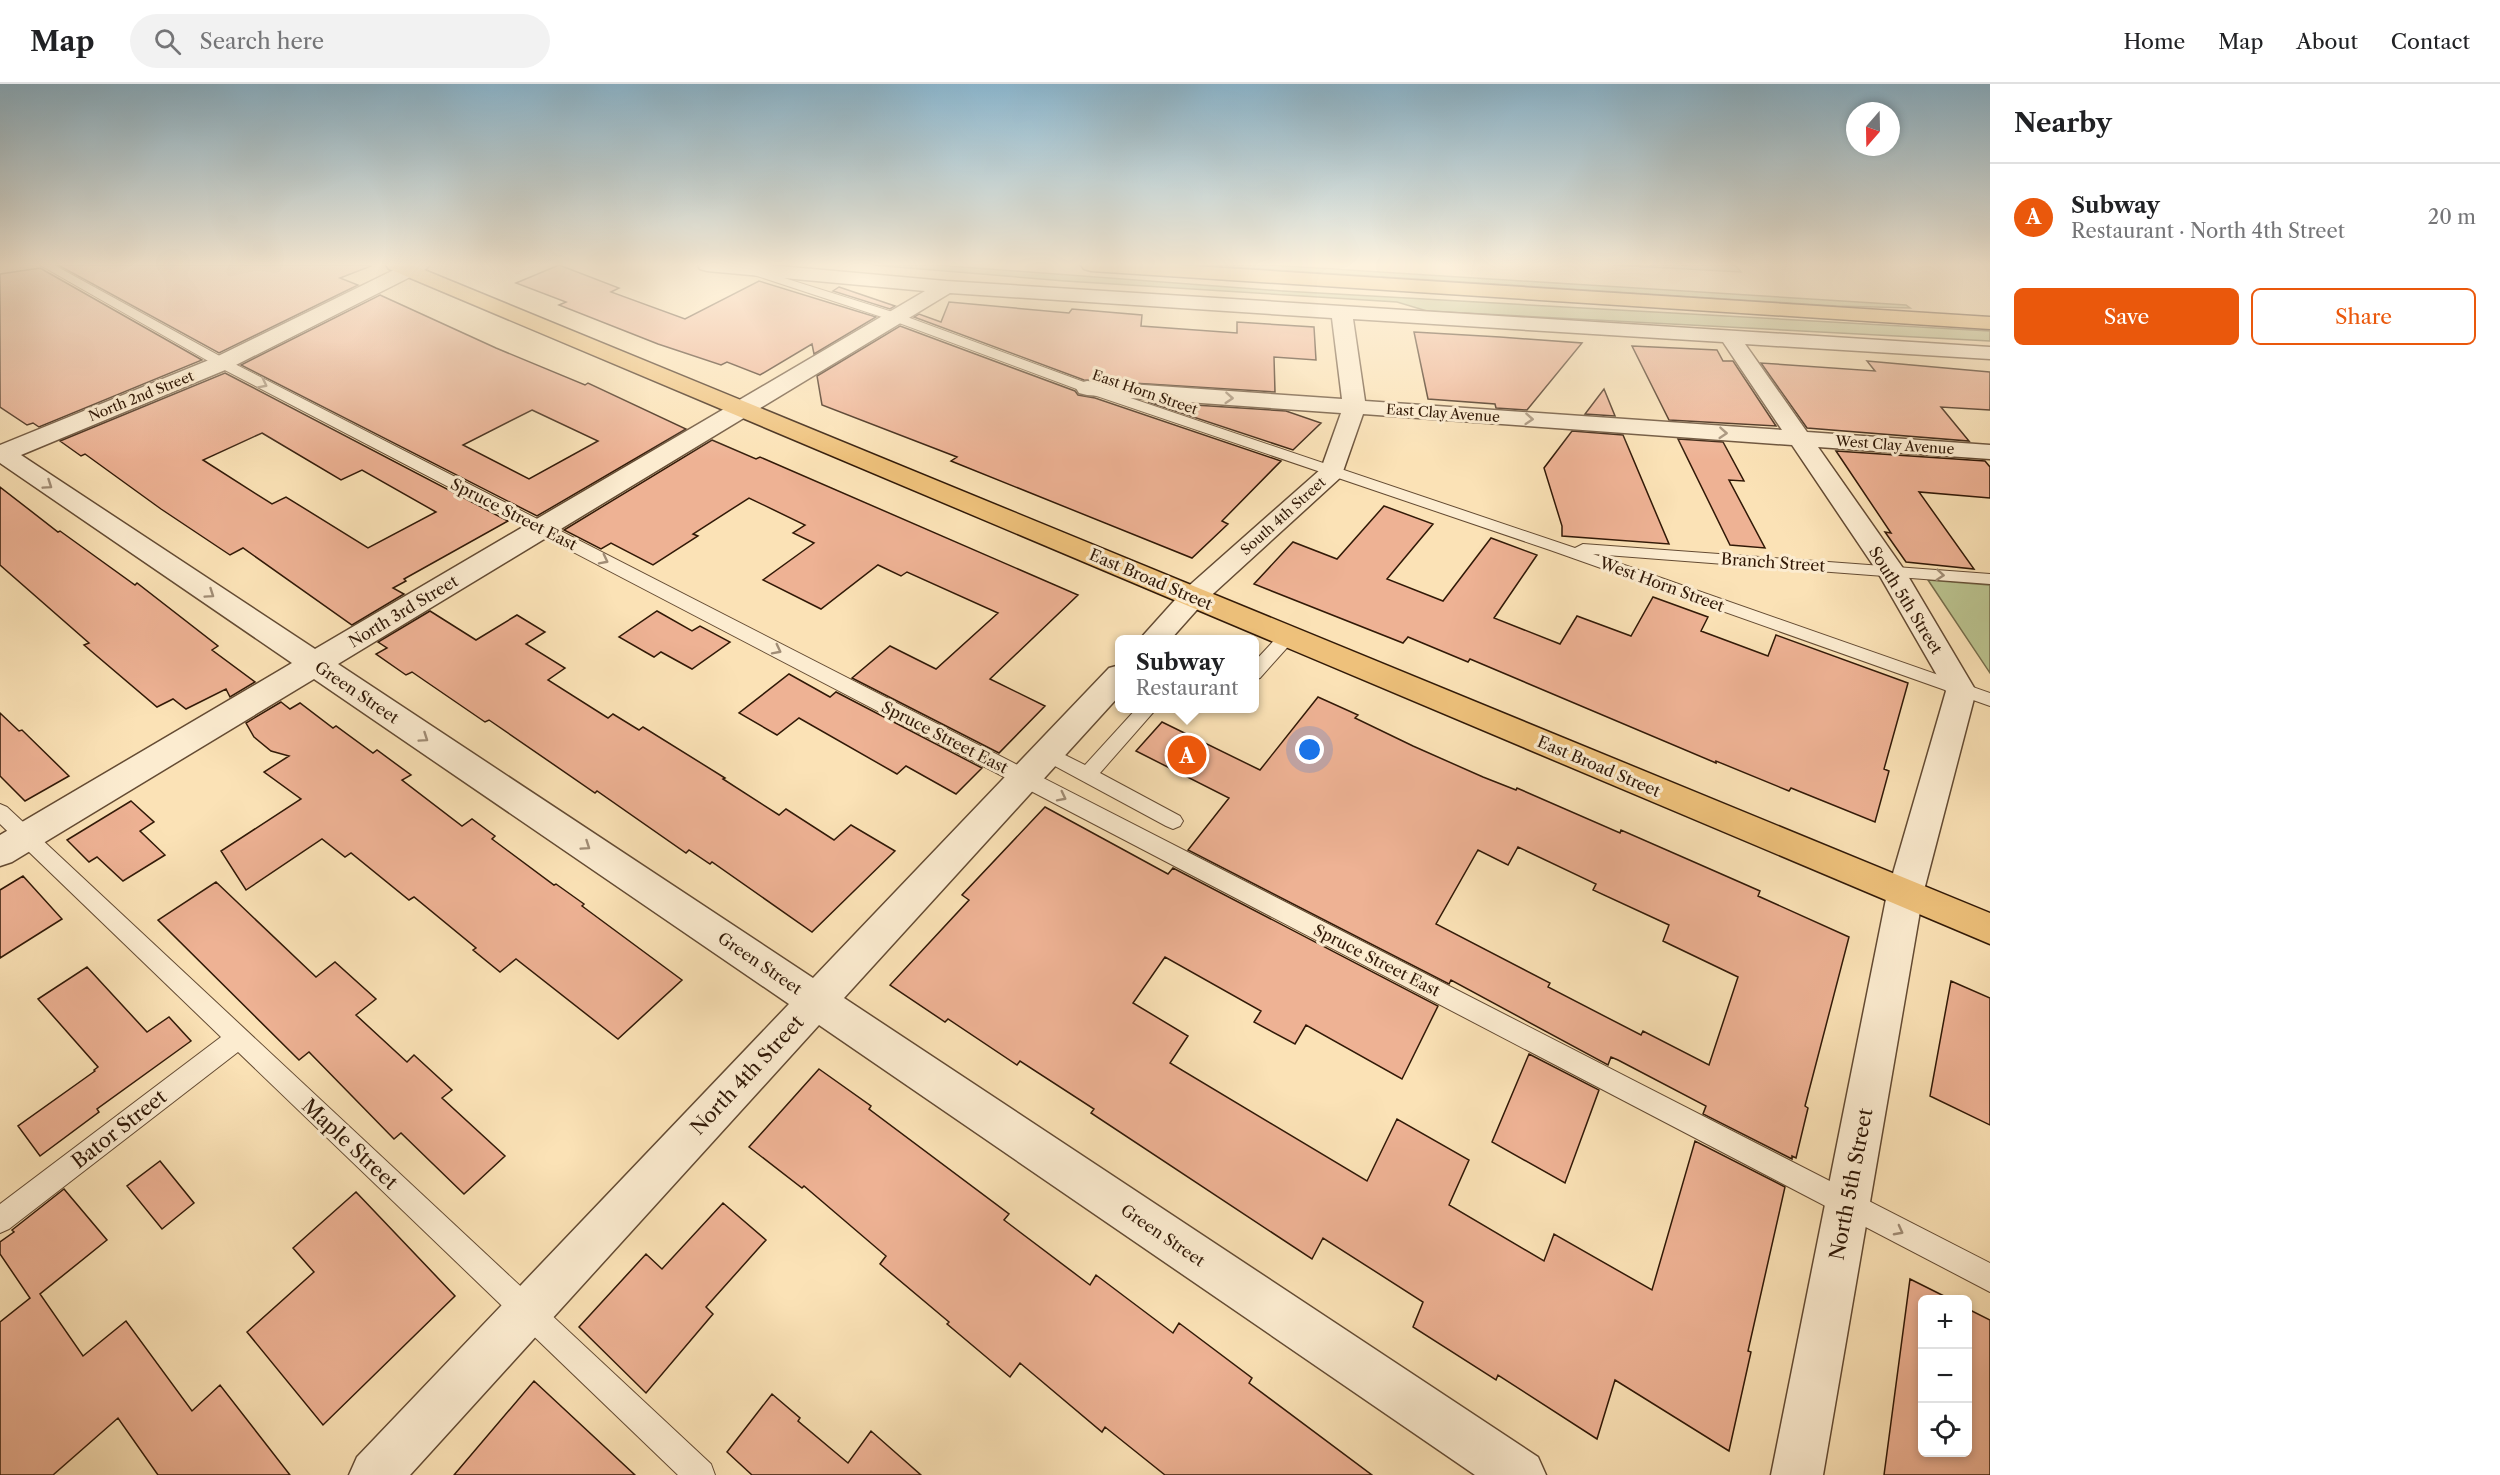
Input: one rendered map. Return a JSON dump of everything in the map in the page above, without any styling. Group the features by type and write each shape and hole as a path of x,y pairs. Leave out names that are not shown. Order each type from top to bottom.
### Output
{"main road":[{"name":"East Broad Street","path":"558,330 1990,929"}],"street":[{"name":"North 2nd Street","path":"1,453 222,363 286,330"},
{"name":"North 3rd Street","path":"0,852 873,330"},
{"name":"South 4th Street","path":"1193,597 1332,472 1354,407 1344,330"},
{"path":"1615,330 1990,353"},
{"name":"South 5th Street","path":"1730,337 1976,696"},
{"name":"East Clay Avenue","path":"1087,388 1800,439"},
{"name":"West Clay Avenue","path":"1800,439 1990,452"},
{"name":"Green Street","path":"1,453 1520,1475"},
{"path":"1157,635 1193,597"},
{"name":"North 4th Street","path":"375,1475 1115,679"},
{"path":"1905,894 1976,696"},
{"name":"North 5th Street","path":"1797,1475 1905,894"}],"lane":[{"name":"Spruce Street East","path":"163,330 222,363 542,528 1036,766 1848,1204 1990,1278"},
{"name":"East Horn Street","path":"930,330 1087,388 1332,472"},
{"name":"West Horn Street","path":"1332,472 1556,547 1976,696"},
{"name":"Branch Street","path":"1556,547 1990,579"},
{"path":"1259,668 1288,636"},
{"path":"1087,775 1143,713"},
{"path":"1036,766 1087,775 1173,821"},
{"name":"Maple Street","path":"0,812 700,1475"},
{"name":"Bator Street","path":"0,1220 238,1038"}],"green space":[{"path":"1782,330 1971,330 1990,331 1990,341"},
{"path":"1928,580 1990,585 1990,673"}],"building":[{"path":"0,330 149,330 202,360 39,427 33,423 27,425 0,407"},
{"path":"177,330 266,330 219,353"},
{"path":"311,330 456,330 585,385 588,383 686,429 537,516 241,365","holes":["532,410 598,441 529,479 463,445"]},
{"path":"622,330 854,330 814,354 812,344 760,375 727,362 721,365"},
{"path":"894,330 911,330 1075,391 1078,395 1095,398 1281,461 1222,521 1228,524 1192,558 951,461 957,457 822,405 817,376"},
{"path":"949,330 1195,330 1237,333 1237,330 1314,330 1316,360 1274,357 1275,392 1084,380"},
{"path":"1414,332 1582,343 1527,410 1496,408 1495,404 1428,399"},
{"path":"1632,346 1717,350 1723,361 1733,361 1776,426 1669,420"},
{"path":"1867,361 1990,372 1990,410 1941,407 1969,441 1807,428 1761,363 1875,371"},
{"path":"225,373 508,521 404,579 406,581 393,588 404,594 352,625 243,548 230,555 85,454 81,456 60,441","holes":["262,433 341,480 362,470 436,512 368,548 286,497 272,504 203,460"]},
{"path":"1604,389 1615,416 1585,414"},
{"path":"1148,402 1286,411 1321,423 1293,450"},
{"path":"1572,431 1623,435 1669,544 1562,536 1562,526 1544,468"},
{"path":"1678,439 1723,442 1744,481 1729,480 1765,548 1730,545"},
{"path":"712,440 756,459 760,457 1078,595 990,679 1045,706 999,753 852,678 890,646 936,669 998,613 907,572 901,576 878,565 821,609 763,580 814,543 793,533 805,525 749,498 693,534 698,536 653,565 611,543 601,549 564,530"},
{"path":"1836,451 1985,461 1990,467 1990,498 1919,492 1974,569 1906,562 1885,532 1891,533"},
{"path":"0,487 58,532 60,531 135,585 137,583 218,646 212,650 255,682 230,697 226,689 186,709 173,699 157,707 84,645 89,643 0,565"},
{"path":"1384,506 1433,524 1387,579 1443,601 1491,538 1537,555 1494,618 1560,644 1577,616 1631,636 1653,597 1708,617 1701,631 1768,656 1776,635 1908,683 1884,769 1889,771 1875,822 1791,788 1789,791 1716,761 1716,763 1470,659 1468,662 1408,637 1403,643 1254,584 1293,542 1337,559"},
{"path":"430,611 476,640 517,615 545,632 526,644 565,668 548,680 608,718 613,714 639,730 643,727 779,815 786,809 834,840 851,825 895,851 812,932 712,862 710,864 689,850 686,853 489,720 485,722 412,672 406,675 376,654 387,648 378,642"},
{"path":"657,611 692,631 700,626 730,642 692,669 661,652 654,657 619,637"},
{"path":"789,674 830,697 836,692 982,768 956,794 906,766 897,774 799,718 777,735 739,713"},
{"path":"1318,697 1358,715 1355,718 1413,746 1620,833 1621,830 1760,891 1758,896 1849,937 1805,1106 1808,1108 1796,1158 1792,1156 1792,1159 1703,1114 1706,1106 1618,1060 1611,1057 1608,1065 1451,980 1449,984 1188,850 1229,798 1136,751 1162,722 1260,770","holes":["1518,847 1596,884 1593,890 1669,925 1663,941 1738,977 1709,1065 1643,1031 1641,1035 1548,987 1550,983 1436,924 1478,850 1508,865"]},
{"path":"281,702 290,709 300,703 333,728 336,726 373,753 377,750 411,775 402,780 462,826 472,819 495,836 492,839 584,904 582,906 682,980 618,1039 516,959 500,972 473,950 476,948 414,897 409,900 351,853 345,857 322,839 246,890 221,851 301,799 264,772 289,756 271,751 254,737 246,723"},
{"path":"0,713 19,731 22,730 69,776 25,801 0,776"},
{"path":"131,801 154,822 140,831 165,855 123,881 97,857 89,862 67,840"},
{"path":"1045,807 1168,874 1173,868 1438,1006 1402,1079 1306,1025 1295,1044 1254,1022 1261,1011 1165,957 1133,1003 1188,1036 1170,1063 1367,1181 1397,1119 1469,1160 1449,1205 1544,1261 1554,1234 1652,1290 1695,1141 1785,1187 1748,1351 1751,1352 1729,1451 1615,1380 1597,1439 1498,1375 1496,1380 1413,1327 1423,1302 1323,1238 1312,1259 1091,1113 1094,1109 1020,1061 1017,1065 948,1019 945,1022 890,985 969,900 962,895"},
{"path":"23,876 62,919 0,958 0,890"},
{"path":"216,882 316,977 335,962 376,999 356,1015 407,1062 414,1055 452,1090 442,1098 505,1156 464,1194 401,1133 394,1139 309,1052 299,1060 158,920"},
{"path":"87,967 147,1032 169,1017 191,1041 97,1109 99,1112 40,1156 18,1126 98,1067 38,999"},
{"path":"1951,981 1990,998 1990,1125 1930,1096"},
{"path":"1529,1054 1599,1090 1565,1183 1492,1142"},
{"path":"819,1069 871,1106 869,1109 1009,1214 1004,1220 1090,1285 1096,1275 1173,1333 1179,1323 1252,1378 1249,1383 1372,1475 1165,1475 1105,1427 1102,1432 1020,1363 1010,1377 880,1264 886,1256 804,1186 802,1188 749,1147"},
{"path":"160,1161 194,1203 162,1229 127,1186"},
{"path":"64,1189 107,1240 40,1294 83,1356 126,1321 192,1411 220,1385 290,1475 158,1475 118,1418 53,1475 0,1475 0,1322 30,1298 0,1254 0,1242"},
{"path":"356,1192 455,1296 323,1425 247,1332 314,1272 293,1248"},
{"path":"723,1203 766,1240 706,1307 713,1314 646,1393 579,1327 646,1254 662,1269"},
{"path":"1910,1279 1942,1295 1918,1295 1918,1457 1972,1457 1972,1311 1990,1320 1990,1475 1884,1475"},
{"path":"534,1381 635,1475 454,1475"},
{"path":"772,1394 800,1418 798,1421 848,1463 871,1431 921,1475 752,1475 727,1452"}],"place":[{"name":"Subway","path":"1187,755"}]}
